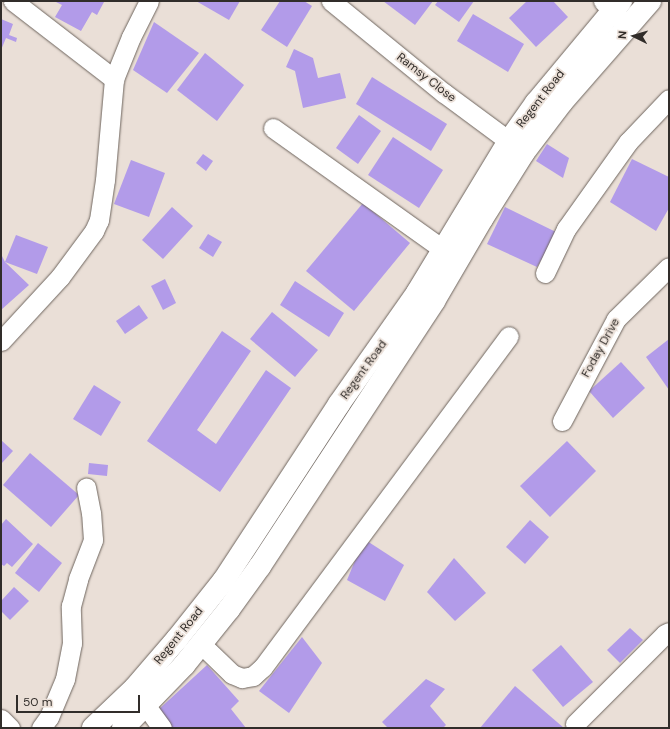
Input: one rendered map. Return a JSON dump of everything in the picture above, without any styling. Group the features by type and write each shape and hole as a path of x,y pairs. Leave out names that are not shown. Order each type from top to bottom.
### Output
{"main road":[{"name":"Regent Road","path":"123,728 146,706 201,644 229,609 260,566 346,433 417,293 444,250 466,210 516,147 562,102 650,1"},
{"name":"Regent Road","path":"93,728 135,688 177,640 224,580 329,420 380,365 434,301 482,219 536,103 612,4"},
{"path":"329,420 346,433"}],"street":[{"path":"13,1 114,79"},
{"path":"1,341 60,277 94,231 99,220 105,180 114,79 131,37 149,1"},
{"name":"Ramsy Close","path":"331,1 438,88 516,147"},
{"path":"612,4 628,27"},
{"path":"545,274 566,229 623,148 646,121 669,99"},
{"path":"274,128 444,250"},
{"name":"Foday Drive","path":"562,421 616,319 669,266"},
{"path":"201,644 232,674 242,678 253,676 263,667 510,336"},
{"path":"41,728 49,717 65,679 72,643 71,606 78,579 93,540 91,513 86,487"},
{"path":"575,724 665,634 669,632"},
{"path":"146,706 162,728"},
{"path":"1,719 10,728"}],"building":[{"path":"54,1 104,2 97,15 92,12 81,31 55,17 62,5"},
{"path":"196,1 240,1 229,20"},
{"path":"280,1 304,1 312,6 287,47 261,30"},
{"path":"383,1 433,1 415,25"},
{"path":"438,1 474,1 459,22 435,5"},
{"path":"527,1 553,1 568,17 536,47 509,18"},
{"path":"473,14 524,44 508,72 457,41"},
{"path":"1,19 13,24 9,35 17,38 16,42 6,38 1,50"},
{"path":"154,22 199,53 167,93 133,70"},
{"path":"294,49 313,58 318,78 340,73 346,98 303,108 295,71 286,67"},
{"path":"205,53 244,85 217,121 177,90"},
{"path":"372,77 447,124 431,151 356,104"},
{"path":"359,115 381,131 358,164 336,148"},
{"path":"393,137 443,170 419,208 368,175"},
{"path":"547,144 569,158 563,178 536,161"},
{"path":"203,154 213,161 206,171 196,163"},
{"path":"632,159 669,177 669,208 656,231 610,202"},
{"path":"131,160 165,173 149,217 114,204"},
{"path":"363,203 410,243 354,311 306,271"},
{"path":"172,207 193,226 163,259 142,240"},
{"path":"505,207 558,233 537,267 487,244"},
{"path":"208,234 222,242 213,257 199,248"},
{"path":"16,235 48,247 37,274 5,262"},
{"path":"1,254 5,262 29,285 1,310"},
{"path":"165,279 176,303 163,310 151,286"},
{"path":"295,281 344,313 329,337 280,305"},
{"path":"139,305 148,318 125,334 116,321"},
{"path":"272,312 318,350 295,377 250,339"},
{"path":"222,331 251,351 197,430 216,444 266,370 291,388 220,492 147,441"},
{"path":"669,339 669,390 646,357"},
{"path":"621,362 645,388 613,418 589,391"},
{"path":"94,385 121,402 101,436 73,419"},
{"path":"1,440 13,451 1,464"},
{"path":"567,441 596,471 550,517 520,486"},
{"path":"30,453 79,495 51,527 3,485"},
{"path":"89,463 108,465 107,476 88,474"},
{"path":"6,519 33,544 12,567 7,563 4,566 1,564 1,525"},
{"path":"530,520 549,537 525,564 506,547"},
{"path":"364,539 404,565 385,601 347,580"},
{"path":"38,543 62,563 39,592 15,573"},
{"path":"454,558 486,593 455,621 427,592"},
{"path":"14,587 29,601 10,620 1,611 1,601"},
{"path":"630,628 643,640 620,663 607,650"},
{"path":"302,637 322,663 289,713 259,691"},
{"path":"561,645 593,682 563,707 532,670"},
{"path":"207,665 239,701 231,709 246,728 172,728 157,711"},
{"path":"426,679 445,689 430,706 446,725 443,728 388,728 382,722"},
{"path":"515,686 564,728 480,728"}]}
